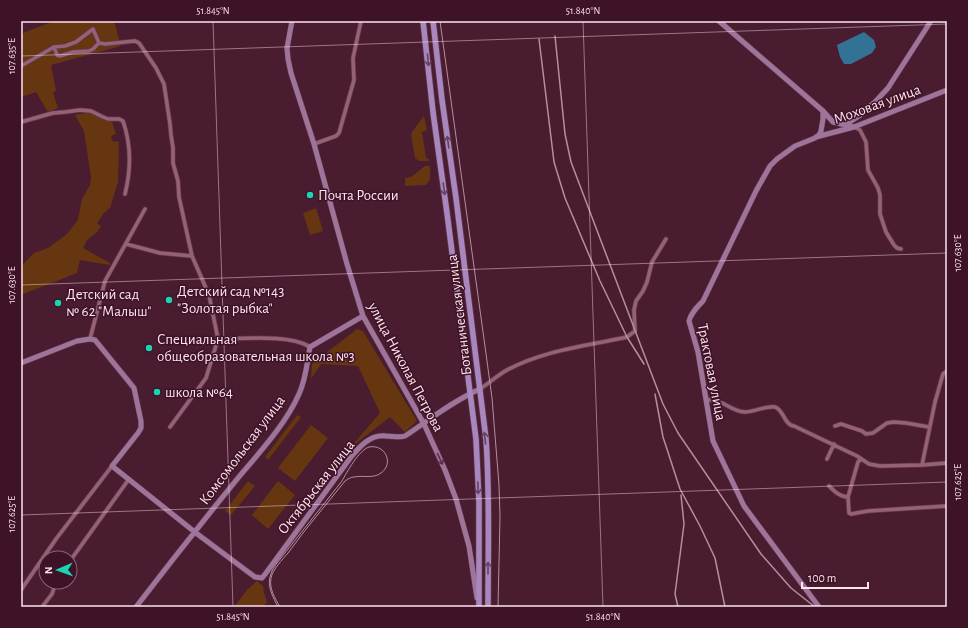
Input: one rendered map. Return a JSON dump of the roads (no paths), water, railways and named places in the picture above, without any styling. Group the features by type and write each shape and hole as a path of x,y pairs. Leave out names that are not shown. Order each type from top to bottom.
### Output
{"main road":[{"name":"улица Николая Петрова","path":"292,21 287,42 287,53 291,73 314,144 363,316 424,424 445,470 456,499 468,546 479,607"},
{"name":"Ботаническая улица","path":"423,21 433,112 470,394 478,470 479,607"},
{"name":"Ботаническая улица","path":"433,21 480,389 488,468 488,607"},
{"name":"Моховая улица","path":"719,21 823,111 833,122 854,127"},
{"path":"845,125 859,116 888,88 931,21"},
{"name":"Моховая улица","path":"815,138 854,127 947,90"},
{"path":"815,138 821,131 823,111"},
{"name":"Трактовая улица","path":"815,138 795,146 770,166 756,191 703,301 693,312 689,322 698,352 713,441 743,504 818,607"},
{"path":"310,347 363,316"},
{"path":"21,362 78,341 90,339 95,340 134,388 141,421 141,428 138,433 112,466 194,532"},
{"name":"Комсомольская улица","path":"136,607 194,532 276,431 293,407 304,382 310,347"},
{"name":"Октябрьская улица","path":"194,532 255,577 262,578 351,457 360,447 376,437 403,437 480,389"},
{"path":"479,589 488,589"}],"street":[{"path":"314,144 336,136 339,133 354,80 353,58 361,21"},
{"path":"21,66 54,47 64,46 76,42 93,29 99,43"},
{"path":"99,43 137,42 156,68 164,84 173,148 173,163 178,181 179,197 192,256 209,295 218,339 206,378 170,427"},
{"path":"54,47 57,55 60,56 70,53 89,51 99,43"},
{"path":"21,122 53,113 80,110 91,111 103,117 123,121 128,140 129,154 125,194"},
{"path":"854,127 860,130 866,142 868,170 878,188 880,195 880,214 886,232 897,248 901,249"},
{"path":"90,339 105,282 145,209"},
{"path":"480,389 507,370 526,362 552,353 627,337 635,331 634,310 636,301 645,287 652,262 666,239"},
{"path":"126,244 160,253 192,256"},
{"path":"218,339 271,338 298,342 310,347"},
{"path":"922,465 940,382 943,374 947,371"},
{"path":"706,400 721,402 743,412 774,406 779,409 791,426 834,444 869,464 880,466 947,463"},
{"path":"835,426 841,424 862,431 866,434 873,433 887,423 894,422 929,428"},
{"path":"827,459 834,444"},
{"path":"861,459 858,462 848,497 849,513 947,506"},
{"path":"21,590 56,539 112,466"},
{"path":"78,550 130,479"},
{"path":"829,486 844,497 848,497"},
{"path":"42,607 53,590"}],"water":[{"path":"864,32 874,40 876,47 872,53 851,64 844,64 840,57 837,45"}],"tram line":[{"path":"440,21 492,398 500,517 498,607"},
{"path":"278,607 269,582 274,567 342,481 361,452 369,447 380,449 386,456 387,465 385,469 375,476 357,476 345,481 276,568 271,578 271,586 280,607"}],"railway":[{"path":"555,36 565,134 571,162 663,404 678,433 761,554 791,588 815,607"},
{"path":"539,39 554,162 565,198 600,281 627,337 644,364"},
{"path":"655,394 663,437 680,489 715,558 725,607"},
{"path":"678,607 675,594 684,524 681,495"}],"place":[{"name":"Почта России","path":"310,195"},
{"name":"Детский сад №143 \"Золотая рыбка\"","path":"169,300"},
{"name":"Детский сад № 62 \"Малыш\"","path":"58,303"},
{"name":"Специальная общеобразовательная школа №3","path":"149,348"},
{"name":"школа №64","path":"157,392"}]}
